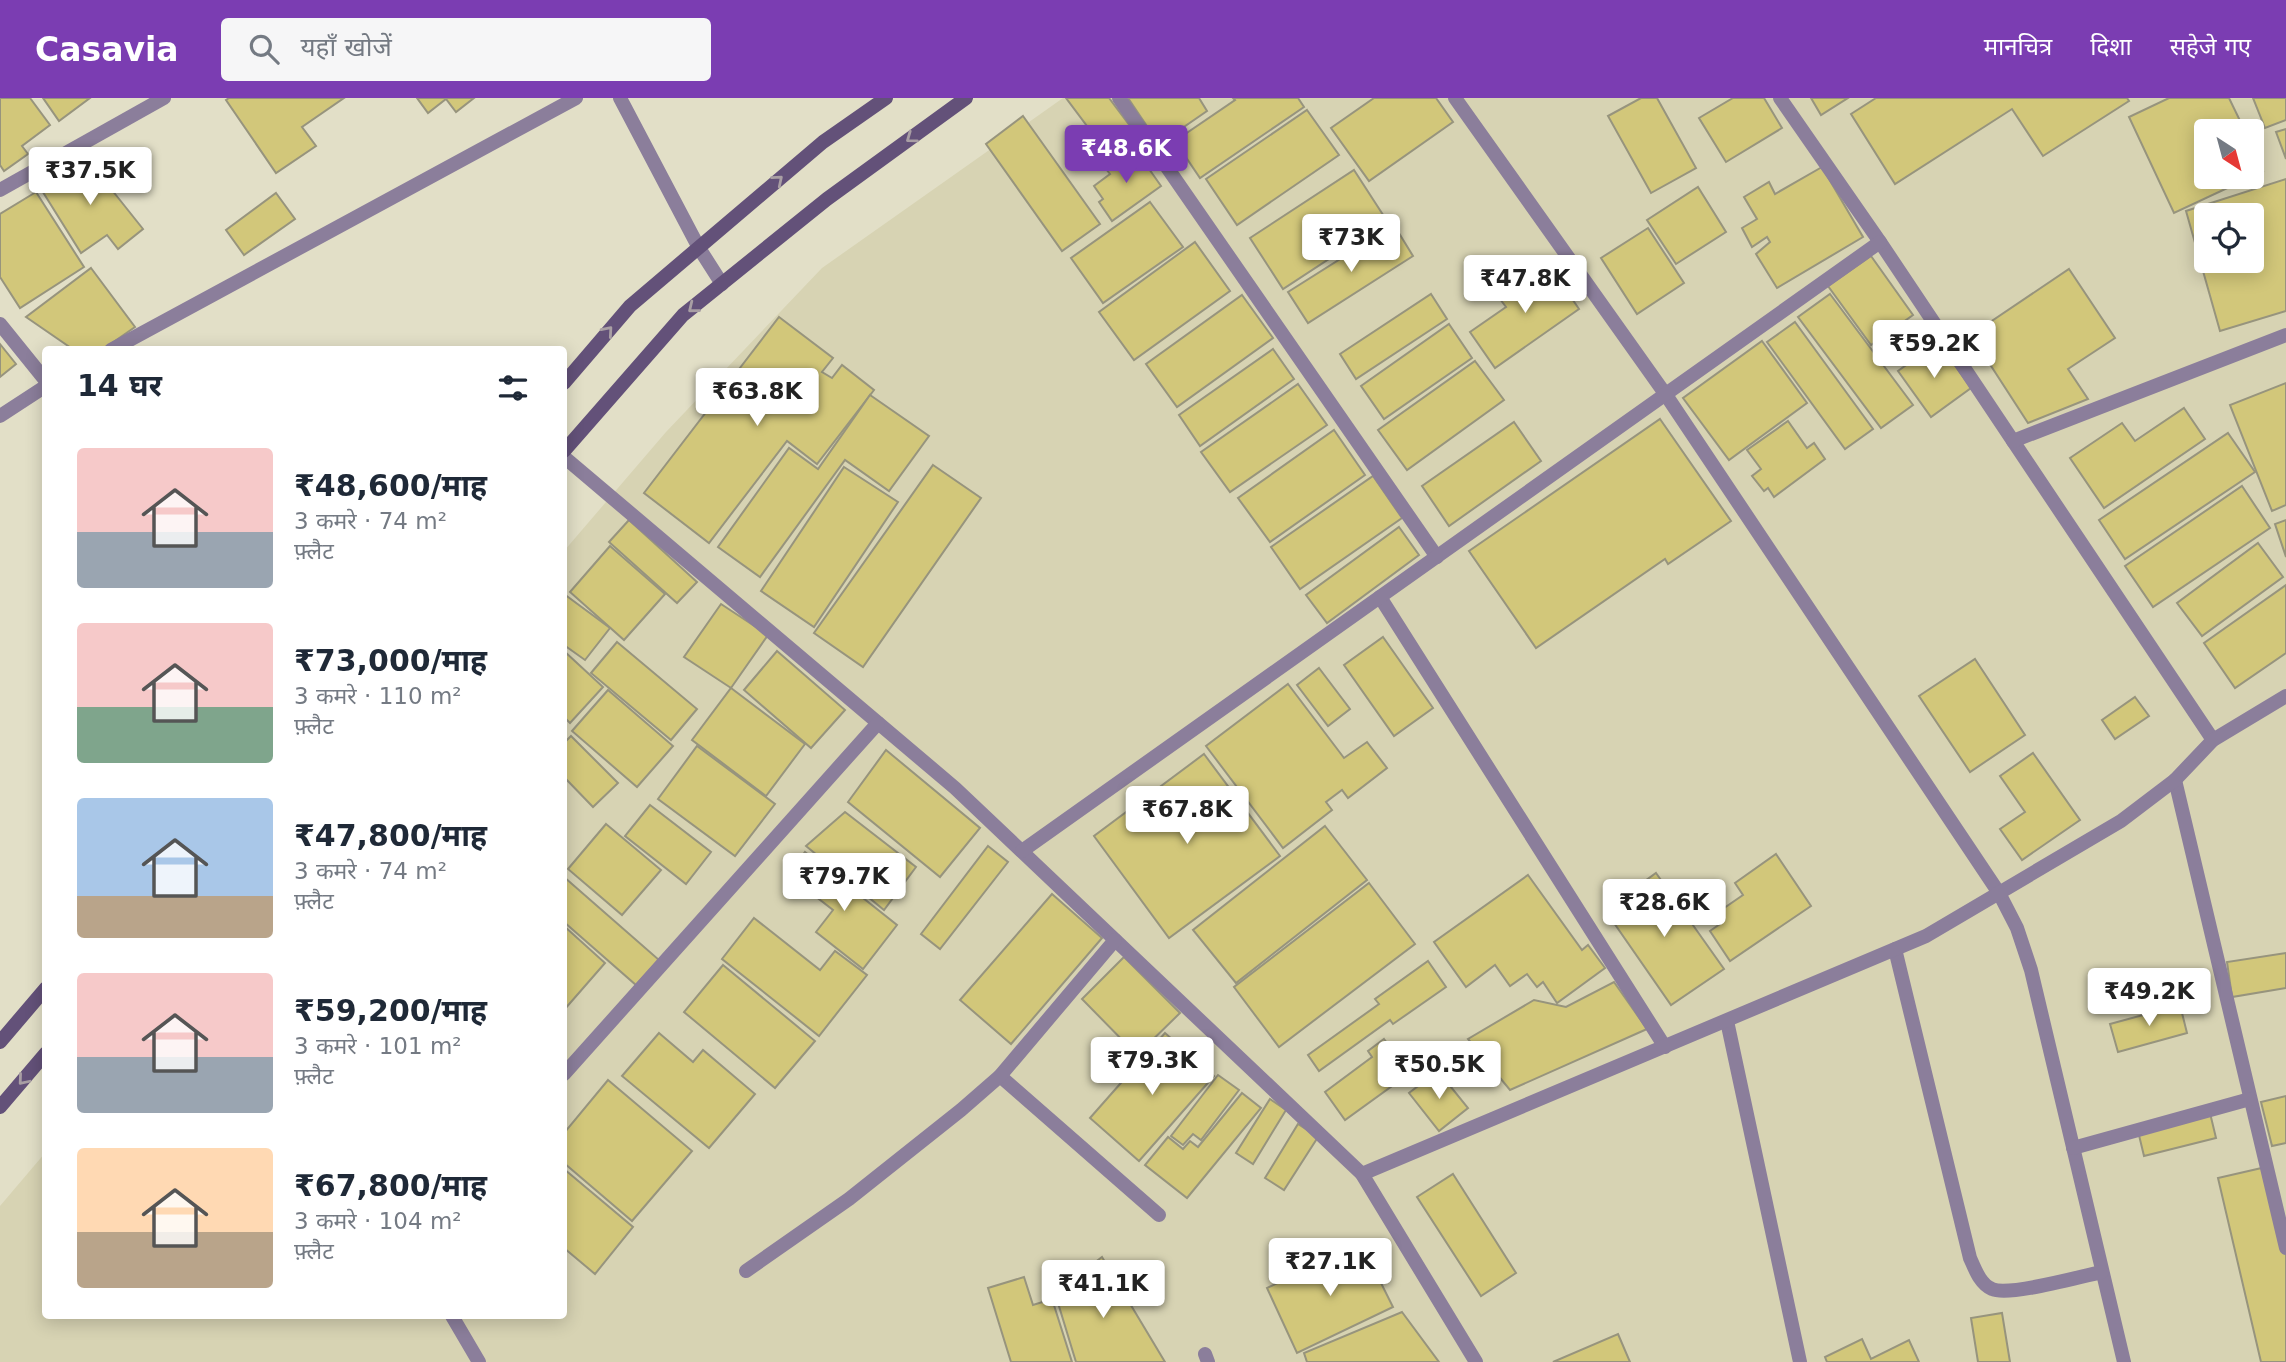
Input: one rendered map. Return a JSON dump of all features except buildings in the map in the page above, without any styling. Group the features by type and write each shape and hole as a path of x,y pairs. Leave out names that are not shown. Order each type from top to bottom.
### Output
{"main road":[{"path":"567,380 630,306 823,142 886,98"},
{"path":"567,448 683,315 827,199 966,98"},
{"path":"0,1042 42,993"},
{"path":"0,1107 42,1058"}],"street":[{"path":"0,190 163,98"},
{"path":"118,346 576,98"},
{"path":"620,98 699,248 722,284"},
{"path":"1118,98 1437,557"},
{"path":"1455,98 1666,395 1999,893 2017,928 2031,970 2124,1362"},
{"path":"1780,98 1880,242 2213,740"},
{"path":"1022,851 1880,242"},
{"path":"0,324 42,376"},
{"path":"2013,441 2286,335"},
{"path":"0,416 42,389"},
{"path":"567,460 955,788 1362,1174 1476,1362"},
{"path":"1380,597 1665,1046"},
{"path":"1362,1174 1926,936 2121,821 2175,780 2213,740 2286,696"},
{"path":"567,1071 878,723"},
{"path":"2175,780 2286,1248"},
{"path":"746,1271 849,1199 1000,1076 1115,940"},
{"path":"1895,949 1970,1258 1979,1277 1992,1289 2009,1291 2102,1272"},
{"path":"1727,1021 1801,1362"},
{"path":"1000,1076 1159,1215"},
{"path":"2073,1148 2250,1099"},
{"path":"454,1319 479,1362"}],"shaded area":[{"path":"1063,98 2286,98 2286,1362 0,1362 0,1206 42,1157 42,1319 567,1319 567,548 666,432 822,268"}]}
